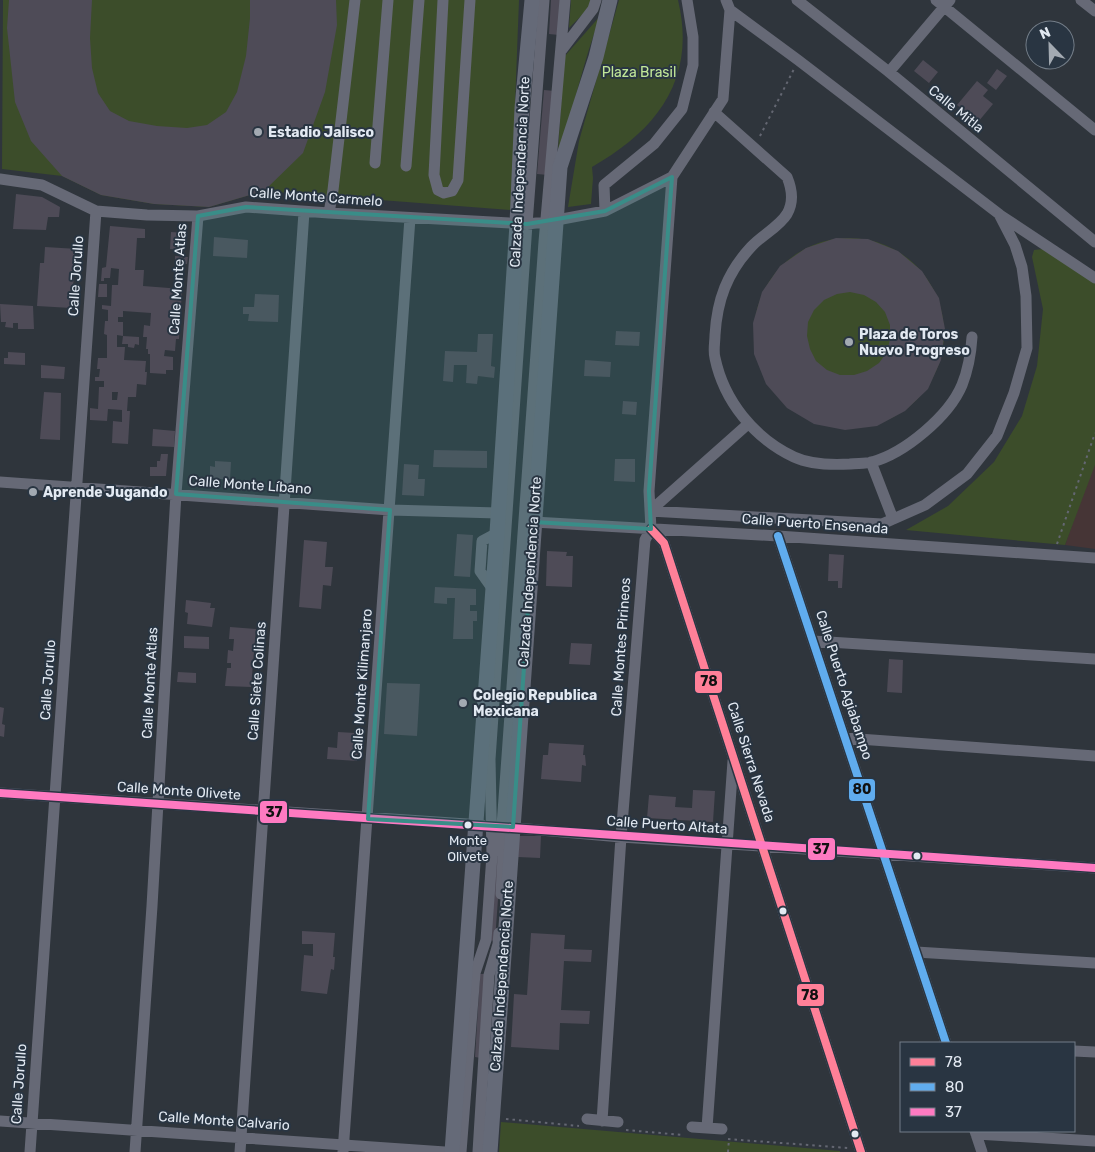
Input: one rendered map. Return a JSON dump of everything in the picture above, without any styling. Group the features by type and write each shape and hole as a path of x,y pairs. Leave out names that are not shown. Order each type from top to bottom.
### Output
{"main road":[{"name":"Calzada Independencia Norte","path":"490,1152 495,826 492,588 522,224 522,108 532,0"},
{"name":"Calzada Independencia Norte","path":"452,1152 534,522 551,221 560,167 596,57 610,0"}],"street":[{"path":"328,213 333,190 355,0"},
{"path":"375,164 388,0"},
{"path":"406,166 419,0"},
{"path":"443,0 434,175 438,190 444,193 452,191 458,180 470,0"},
{"path":"478,1152 489,975 498,944 503,858 495,826 490,759 522,224 544,0"},
{"path":"461,1152 476,973 486,940 492,855 551,221 565,0"},
{"path":"561,51 593,9 596,0"},
{"path":"605,211 604,185 654,144 682,109 693,65 693,37 687,0"},
{"name":"Calle Mitla","path":"797,0 1095,242"},
{"path":"1081,0 1095,11"},
{"path":"888,72 943,2 1095,130"},
{"path":"522,224 551,221 605,211 672,177 723,99 728,5"},
{"path":"728,5 999,214 1095,278"},
{"path":"714,112 787,177 791,188 792,200 787,214 751,247 727,280 716,314 714,356 724,390 748,424 762,437 795,458 827,465 871,462 883,458 911,443 941,417 962,386 971,353 972,337"},
{"name":"Calle Montes Pirineos","path":"602,1120 621,837 645,540 651,529 649,481 672,177"},
{"name":"Calle Monte Carmelo","path":"0,179 42,185 96,210 147,215 198,216 246,207 522,224"},
{"name":"Calle Jorullo","path":"30,1152 96,210"},
{"name":"Calle Siete Colinas","path":"240,1152 304,212"},
{"path":"650,511 882,524 925,505 967,474 997,436 1014,393 1027,348 1026,296 1022,267 1015,245 999,214"},
{"name":"Calle Monte Atlas","path":"135,1152 176,494 198,216"},
{"name":"Calle Monte Kilimanjaro","path":"343,1148 410,218"},
{"path":"650,511 748,424"},
{"path":"871,462 893,519"},
{"name":"Calle Monte Líbano","path":"0,482 390,510 498,513"},
{"name":"Calle Puerto Ensenada","path":"534,522 778,536 1095,558"},
{"name":"Calle Sierra Nevada","path":"651,529 664,543 861,1152"},
{"name":"Calle Puerto Agiabampo","path":"778,536 946,1042"},
{"path":"813,641 1095,659"},
{"path":"845,738 1095,756"},
{"path":"707,1128 733,755"},
{"name":"Calle Monte Olivete","path":"0,793 495,826"},
{"name":"Calle Puerto Altata","path":"495,826 621,837 1095,868"},
{"path":"916,952 1095,963"},
{"path":"1075,1051 1095,1052"},
{"path":"587,1119 618,1122"},
{"name":"Calle Monte Calvario","path":"0,1121 241,1138 343,1148 445,1152"},
{"path":"692,1127 707,1128 725,1134"},
{"path":"982,1152 975,1132 1095,1141"}],"path":[{"path":"754,147 798,60"},
{"path":"1052,555 1095,433"},
{"path":"492,1117 523,1121"},
{"path":"725,1134 728,1152"}],"highlighted area":[{"path":"672,177 649,491 651,529 534,522 513,827 368,819 390,510 176,494 198,216 246,207 527,224 605,211"}],"shaded area":[{"path":"1095,461 1095,549 1065,545"}],"green space":[{"name":"Estadio Jalisco","path":"3,0 519,0 511,210 264,191 209,207 154,204 101,195 62,176 2,169"},
{"path":"571,0 592,0 587,10 569,28"},
{"name":"Plaza Brasil","path":"619,0 678,0 682,28 682,54 676,78 666,99 653,119 636,136 592,167 591,204 568,207 579,141"},
{"path":"601,15 589,49 558,152 564,57"},
{"name":"Plaza de Toros Nuevo Progreso","path":"840,238 858,238 877,242 894,249 909,259 923,273 933,288 940,305 944,333 940,361 933,378 923,393 909,407 894,417 877,424 858,428 840,428 821,424 804,417 789,407 775,393 765,378 758,361 754,342 754,324 758,305 765,288 775,273 789,259 804,249 821,242"},
{"path":"1043,249 1095,282 1095,465 1065,545 906,530 948,506 994,462 1022,416 1037,366 1043,309 1032,257 1034,250"},
{"path":"501,1122 840,1151 840,1152 499,1152"}],"building":[{"path":"9,0 92,0 90,38 92,68 98,93 110,111 129,121 157,126 187,128 207,125 226,112 237,92 246,56 250,0 336,0 337,25 325,92 303,153 264,191 209,207 154,204 101,195 62,176 31,141 15,102 7,28"},
{"path":"551,0 562,0 559,35 549,34"},
{"path":"923,60 938,72 929,83 914,71"},
{"path":"997,69 1007,76 996,90 987,83"},
{"path":"977,81 988,90 983,96 993,104 978,122 957,105"},
{"path":"544,90 555,91 548,175 537,174"},
{"path":"16,194 42,197 60,207 59,217 48,217 46,230 13,229"},
{"path":"110,226 145,229 145,238 137,238 135,270 144,270 143,286 182,289 179,339 176,339 175,351 165,350 164,356 173,357 173,370 166,370 166,374 150,373 150,354 148,354 148,349 146,349 147,337 143,337 144,325 150,326 151,313 123,311 123,317 118,317 118,322 123,322 123,336 117,335 117,347 125,347 124,360 146,361 145,372 147,372 146,385 137,384 136,397 128,397 127,411 130,411 128,444 112,443 113,421 122,422 122,410 108,409 107,421 90,420 90,408 98,409 99,387 104,387 104,381 95,381 95,377 99,377 100,369 97,369 98,358 107,358 107,335 104,334 105,321 108,321 108,310 102,309 102,305 111,306 112,285 118,285 119,269 111,268 110,278 104,278 104,281 101,281 102,268 106,267","holes":["112,392 118,392 117,400 112,400"]},
{"path":"171,232 186,233 185,250 170,249"},
{"path":"214,237 248,240 247,258 213,256"},
{"name":"Plaza de Toros Nuevo Progreso","path":"836,238 868,239 898,251 922,271 939,298 945,329 941,360 928,389 905,411 877,426 845,430 814,424 787,408 766,384 754,354 753,323 762,292 780,266 806,248","holes":["850,292 864,295 876,302 885,312 890,325 890,339 887,352 879,363 867,371 854,375 840,375 827,370 816,361 810,349 807,336 808,322 814,310 824,300 837,294"]},
{"path":"45,247 78,249 71,308 37,306 40,263 44,263"},
{"path":"175,256 188,257 187,264 175,264"},
{"path":"99,284 107,284 107,297 98,297"},
{"path":"255,294 279,295 278,322 248,321 249,314 243,314 243,307 254,307"},
{"path":"0,304 33,306 34,329 18,329 18,323 13,323 13,328 5,327 6,322 1,322"},
{"path":"616,331 640,332 639,346 615,345"},
{"path":"478,334 493,334 491,366 495,367 494,378 478,376 477,384 466,383 467,365 454,365 453,382 443,381 445,351 477,352"},
{"path":"123,336 139,337 139,345 135,344 134,348 128,347 128,344 122,344"},
{"path":"8,352 25,353 25,365 4,364 4,358 8,358"},
{"path":"585,360 611,362 610,377 584,376"},
{"path":"41,365 65,367 64,379 41,378"},
{"path":"44,392 61,393 60,440 40,439"},
{"path":"623,401 637,402 636,415 622,414"},
{"path":"153,429 175,431 174,447 152,446"},
{"path":"434,450 487,451 487,468 433,467"},
{"path":"161,454 168,454 166,476 150,476 150,467 157,467 157,461 160,461"},
{"path":"615,459 635,459 635,482 614,481"},
{"path":"215,461 231,462 230,480 210,478 210,466 215,467"},
{"path":"404,464 419,465 418,479 425,479 424,496 402,495"},
{"path":"457,534 473,535 470,577 454,576"},
{"path":"304,540 327,542 325,567 333,567 331,586 323,585 321,609 299,607"},
{"path":"547,551 567,552 566,556 573,556 572,587 546,586"},
{"path":"829,554 844,555 842,588 838,588 838,581 828,581"},
{"path":"435,587 476,589 476,605 470,605 470,611 477,611 477,621 473,621 473,639 453,639 455,598 447,598 447,604 434,603"},
{"path":"186,600 211,603 210,608 215,608 212,627 187,624"},
{"path":"230,627 256,629 251,687 225,686 227,668 231,668 231,663 227,663 228,650 233,651 234,639 229,639"},
{"path":"184,636 209,637 209,649 184,648"},
{"path":"571,643 592,644 590,665 569,664"},
{"path":"889,659 903,660 902,693 887,692"},
{"path":"178,672 196,673 196,683 177,682"},
{"path":"387,683 420,684 417,736 384,734"},
{"path":"0,707 4,708 2,724 5,725 4,737 0,736"},
{"path":"338,732 355,733 355,737 359,737 357,761 327,759 328,747 337,748"},
{"path":"549,743 584,745 583,755 585,755 586,766 582,765 581,782 541,779 543,755 548,755"},
{"path":"693,790 715,791 713,822 647,818 649,795 676,797 675,807 692,808"},
{"path":"519,836 541,836 540,858 518,857"},
{"name":"Monte Olivete","path":"494,857 501,857 495,941 488,940"},
{"path":"302,931 335,933 334,970 331,969 327,994 301,991 304,955 313,956 313,944 302,944"},
{"path":"531,933 565,935 564,949 592,950 591,962 564,961 561,1010 590,1011 589,1024 560,1023 559,1050 511,1047 514,994 527,995"},
{"path":"480,974 487,974 481,1058 475,1057"}],"transit line":[{"name":"78","path":"651,529 664,543 861,1152"},
{"name":"80","path":"778,536 946,1042"},
{"name":"37","path":"0,793 1095,868"}],"place":[{"name":"Estadio Jalisco","path":"258,132"},
{"name":"Plaza de Toros Nuevo Progreso","path":"849,342"},
{"name":"Aprende Jugando","path":"33,492"},
{"name":"Colegio Republica Mexicana","path":"463,703"},
{"name":"Monte Olivete","path":"468,825"}]}
